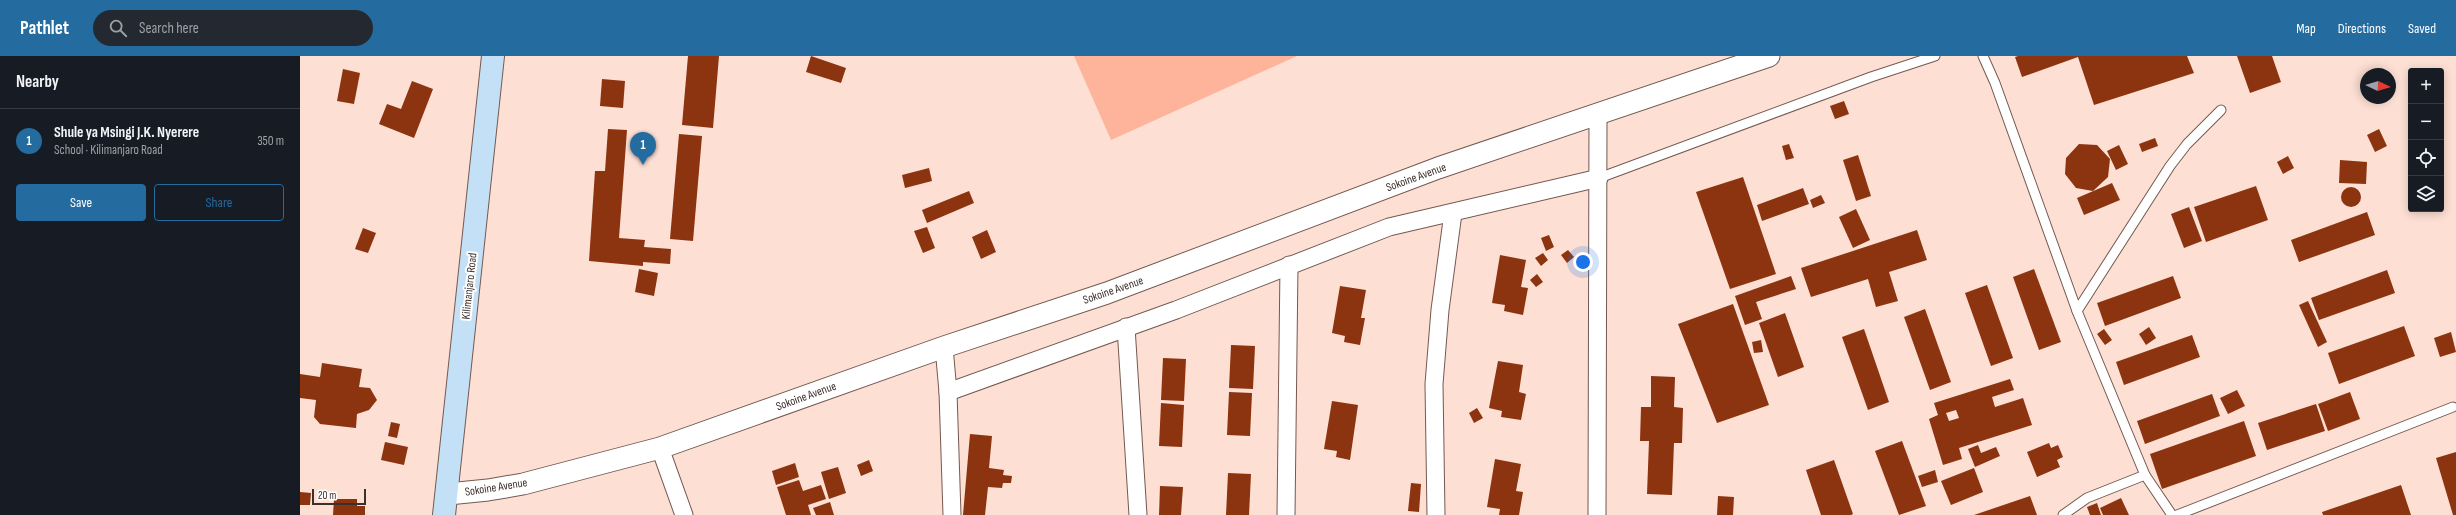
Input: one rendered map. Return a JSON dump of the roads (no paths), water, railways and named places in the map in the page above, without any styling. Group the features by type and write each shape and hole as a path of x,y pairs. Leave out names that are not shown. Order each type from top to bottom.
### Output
{"main road":[{"name":"Kilimanjaro Road","path":"444,515 448,494 493,56"}],"street":[{"name":"Sokoine Avenue","path":"448,494 488,490 524,484 660,448 944,347 1107,293 1438,168 1769,56"},
{"path":"1597,515 1598,115"},
{"path":"948,392 1126,327 1389,227 1599,178"},
{"path":"1436,515 1434,384 1440,310 1453,213"},
{"path":"1286,515 1289,265"},
{"path":"1126,327 1138,515"},
{"path":"944,347 948,392 952,515"},
{"path":"660,448 684,515"}],"lane":[{"path":"1599,178 1871,77 1935,56"},
{"path":"1983,56 2077,311 2145,475 2172,515"},
{"path":"2077,311 2170,166 2187,144 2221,110"},
{"path":"2177,515 2453,407"},
{"path":"2063,515 2087,498 2145,475"}],"place":[{"name":"Shule ya Msingi J.K. Nyerere","path":"643,165"}]}
